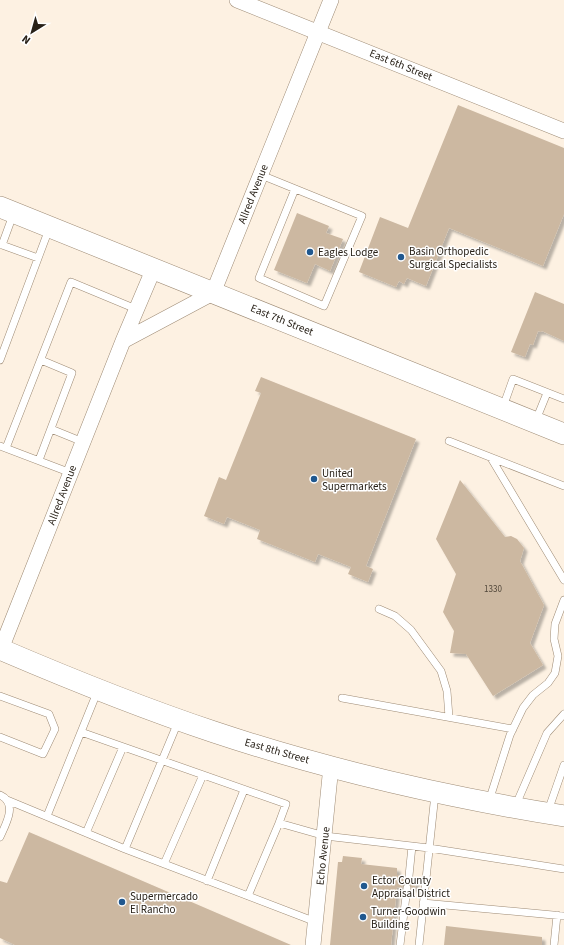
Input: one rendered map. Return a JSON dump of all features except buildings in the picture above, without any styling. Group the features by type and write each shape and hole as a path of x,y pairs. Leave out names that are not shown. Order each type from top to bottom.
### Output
{"street":[{"name":"East 6th Street","path":"237,0 564,131"},
{"name":"Allred Avenue","path":"213,293 331,0"},
{"name":"East 7th Street","path":"7,210 502,409 535,422 562,430"},
{"name":"Allred Avenue","path":"1,649 123,341 154,268"},
{"path":"123,341 213,293"},
{"name":"East 8th Street","path":"1,649 99,689 179,719 260,746 331,766 435,792 515,808 555,814"},
{"name":"Echo Avenue","path":"313,945 331,766"}],"lane":[{"path":"261,175 362,216 324,306 259,278 295,189"},
{"path":"7,210 1,245 38,258"},
{"path":"0,360 50,227"},
{"path":"71,473 3,447 41,360 71,282 136,309"},
{"path":"39,460 72,373 41,360"},
{"path":"502,409 514,379 564,399"},
{"path":"535,422 547,393"},
{"path":"51,429 83,442"},
{"path":"449,441 564,486"},
{"path":"491,458 564,580"},
{"path":"488,803 513,728 523,708 533,694 548,683 555,673 558,656 554,639 555,624 564,600"},
{"path":"379,609 395,616 411,630 441,671 447,692 449,717"},
{"path":"47,816 99,689"},
{"path":"0,696 49,714 55,729 43,754 0,737"},
{"path":"342,698 513,728"},
{"path":"515,808 547,733 564,714"},
{"path":"125,849 179,719"},
{"path":"81,732 286,804 248,896"},
{"path":"86,833 123,747"},
{"path":"555,814 564,765"},
{"path":"164,864 203,775"},
{"path":"207,881 244,790"},
{"path":"419,945 435,792"},
{"path":"0,795 5,797 7,800 125,849 316,922"},
{"path":"0,837 10,815 9,803 7,800"},
{"path":"279,824 325,836 429,848 564,869"},
{"path":"409,876 412,846"},
{"path":"400,945 407,888"},
{"path":"423,903 560,916 554,945"}],"place":[{"name":"Eagles Lodge","path":"310,252"},
{"name":"Basin Orthopedic Surgical Specialists","path":"401,257"},
{"name":"United Supermarkets","path":"314,479"},
{"name":"Ector County Appraisal District","path":"364,886"},
{"name":"Supermercado El Rancho","path":"122,902"},
{"name":"Turner-Goodwin Building","path":"363,917"}]}
